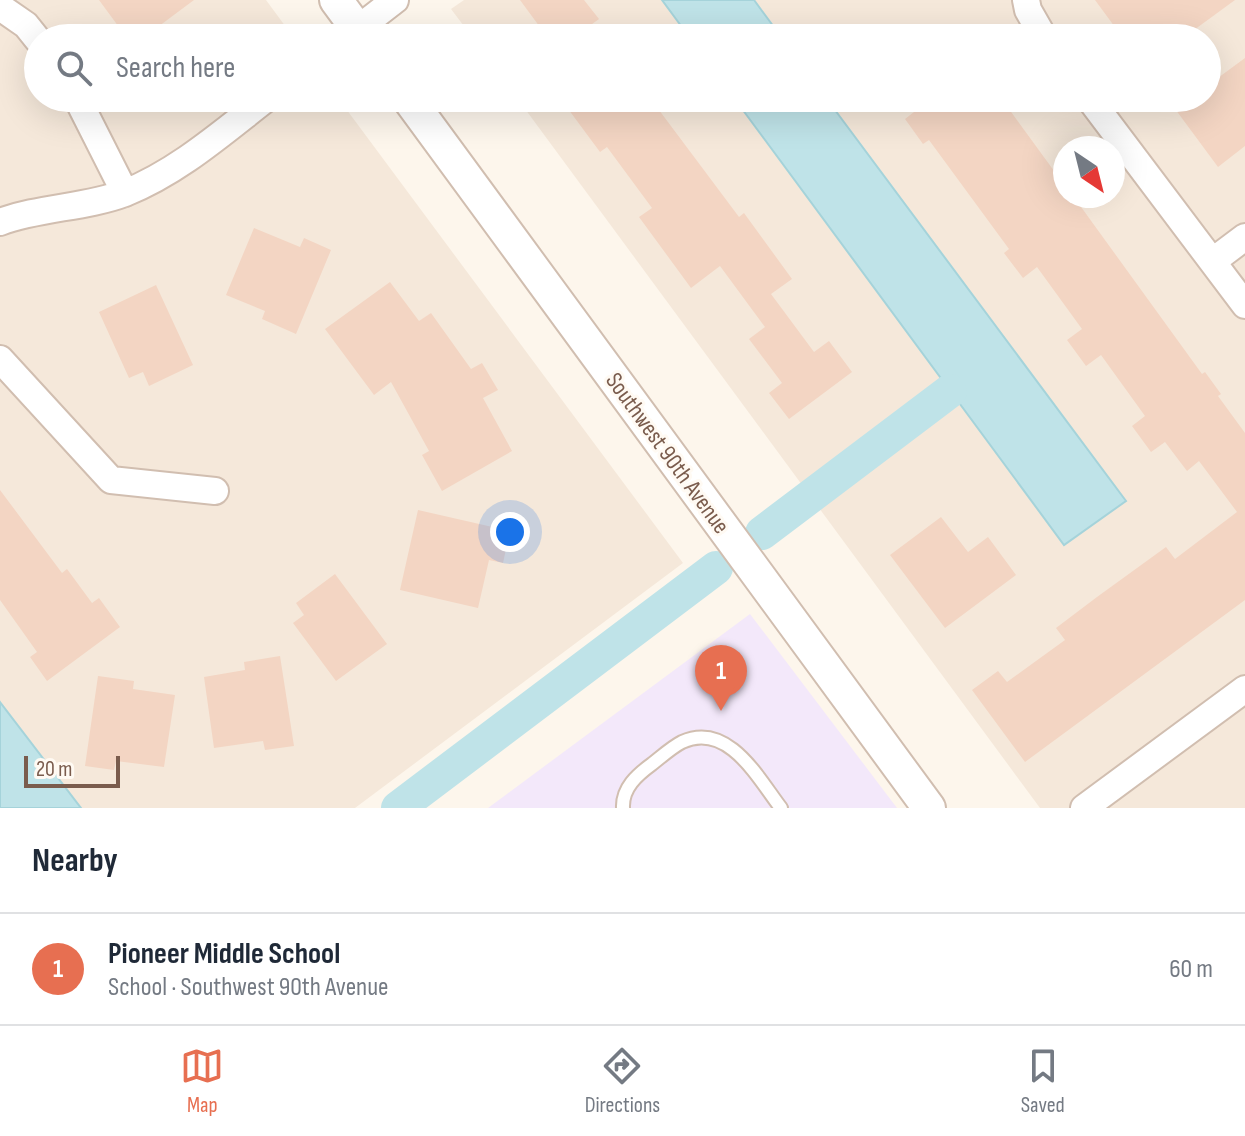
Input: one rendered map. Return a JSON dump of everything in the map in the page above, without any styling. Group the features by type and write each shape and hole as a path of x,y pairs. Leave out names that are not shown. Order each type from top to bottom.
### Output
{"street":[{"path":"336,0 350,24"},
{"path":"368,24 395,0"},
{"path":"1026,0 1036,24"},
{"path":"0,7 25,24"},
{"path":"84,112 125,193"},
{"path":"0,222 125,193 171,170 248,112"},
{"name":"Southwest 90th Avenue","path":"418,112 929,808"},
{"path":"1100,112 1245,305"},
{"path":"1213,261 1245,237"},
{"path":"0,359 111,480 215,491"},
{"path":"1084,808 1245,689"}],"lane":[{"path":"623,808 622,799 639,774 682,742 699,737 715,739 733,749 781,808"}],"shaded area":[{"path":"0,0 266,0 284,24 24,24 24,112 348,112 683,563 355,808 0,808"},
{"path":"464,0 1245,0 1245,808 1040,808 527,112 1221,112 1221,24 462,24 451,9"},
{"path":"750,614 897,808 488,808"}],"water":[{"path":"662,0 754,0 772,24 680,24"},
{"path":"744,112 836,112 1126,501 1064,545"},
{"path":"0,702 81,808 0,808"}],"building":[{"path":"99,0 194,0 162,24 117,24"},
{"path":"520,0 584,0 599,19 592,24 538,24"},
{"path":"1095,0 1235,0 1202,24 1113,24"},
{"path":"1245,58 1245,146 1218,167 1177,112 1221,112 1221,76"},
{"path":"570,112 660,112 739,217 744,213 792,279 771,294 814,352 829,341 852,372 789,419 769,393 782,383 749,339 765,327 720,266 691,288 639,217 652,208 607,147 600,152"},
{"path":"914,112 1011,112 1053,170 1053,208 1082,208 1202,374 1205,372 1221,394 1218,396 1245,433 1245,600 1025,762 972,690 998,671 1007,682 1065,640 1056,628 1097,597 1166,547 1175,559 1237,512 1199,461 1187,471 1165,442 1151,452 1132,426 1145,416 1101,355 1086,366 1067,340 1082,329 1037,267 1023,278 1004,253 1009,249 929,140 923,144 905,119"},
{"path":"254,228 300,247 304,238 331,250 296,334 262,319 265,311 226,295"},
{"path":"390,282 419,321 431,313 471,369 482,363 498,390 483,398 512,451 442,491 422,455 429,451 391,382 374,395 325,329"},
{"path":"156,285 193,365 149,386 143,372 129,378 99,312"},
{"path":"0,490 62,573 67,569 92,603 99,598 120,627 47,681 30,657 37,652 0,600"},
{"path":"418,510 510,531 503,563 489,560 478,608 400,590"},
{"path":"941,517 968,552 988,537 1016,575 945,628 890,555"},
{"path":"335,574 387,644 336,681 293,623 304,615 296,603"},
{"path":"280,656 294,746 265,750 263,741 214,748 204,677 245,670 244,662"},
{"path":"98,676 134,681 133,689 175,695 164,767 116,761 114,770 85,766"}],"waterway":[{"path":"762,533 950,391"},
{"path":"398,808 716,568"}],"place":[{"name":"Pioneer Middle School","path":"721,711"}]}
